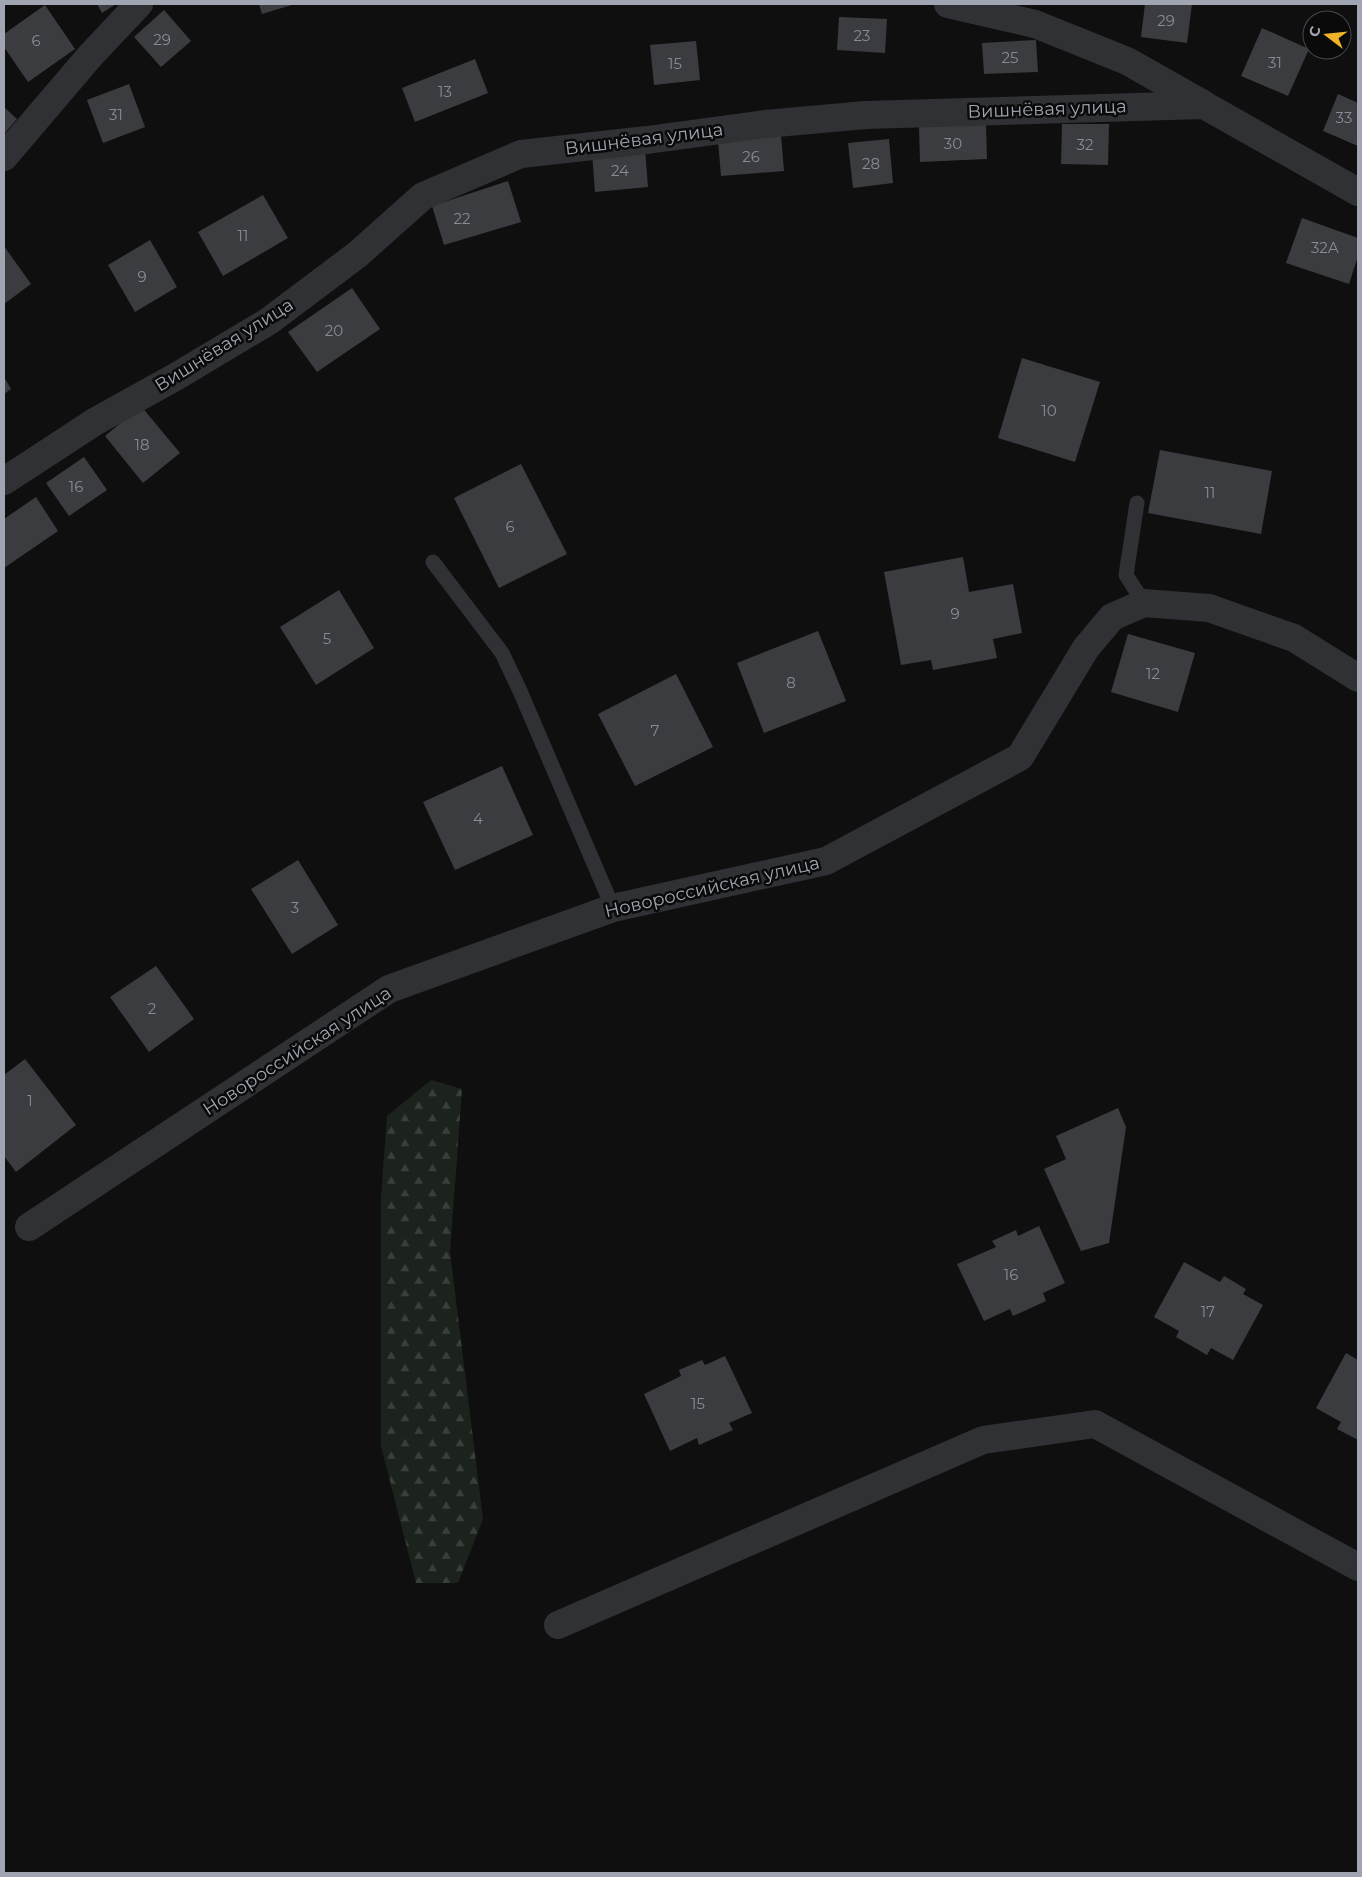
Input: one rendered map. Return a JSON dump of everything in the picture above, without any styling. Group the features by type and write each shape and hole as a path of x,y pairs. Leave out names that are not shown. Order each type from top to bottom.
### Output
{"street":[{"path":"4,157 90,56 139,4"},
{"path":"948,4 1044,28 1127,61 1358,192"},
{"name":"Вишнёвая улица","path":"4,481 96,421 269,322 358,254 423,196 521,154 765,124 866,115 1204,105"},
{"name":"Новороссийская улица","path":"29,1227 389,989 613,908 826,861 1020,758 1086,648 1112,617 1144,603 1209,608 1294,638 1358,678"},
{"path":"558,1626 983,1440 1095,1424 1358,1567"}],"lane":[{"path":"1137,502 1126,576 1144,603"},
{"path":"433,562 502,653 613,908"}],"green space":[{"path":"431,1080 462,1089 450,1252 483,1519 458,1583 416,1583 381,1446 381,1198 387,1116"}],"building":[{"path":"97,4 116,4 102,13"},
{"path":"259,4 295,4 262,14"},
{"path":"1145,4 1192,4 1187,43 1141,37"},
{"path":"45,5 75,49 28,82 4,47 4,34"},
{"path":"164,10 191,41 161,67 134,37"},
{"path":"839,17 887,19 885,53 837,50"},
{"path":"1262,28 1302,46 1302,60 1304,60 1288,96 1241,76"},
{"path":"1036,40 1038,72 984,74 982,43"},
{"path":"696,41 700,80 654,85 650,45"},
{"path":"475,59 488,93 415,122 402,88"},
{"path":"129,84 145,127 103,143 87,100"},
{"path":"1338,94 1358,103 1358,146 1323,131"},
{"path":"4,107 17,119 4,134"},
{"path":"1062,124 1109,124 1108,165 1061,164"},
{"path":"986,125 987,159 920,162 919,127"},
{"path":"781,135 784,171 721,176 718,141"},
{"path":"889,139 893,183 853,188 848,143"},
{"path":"645,149 648,187 595,192 592,153"},
{"path":"508,181 521,222 444,245 432,206"},
{"path":"263,195 288,238 223,276 198,232"},
{"path":"1302,218 1358,238 1358,256 1349,284 1286,263"},
{"path":"150,240 177,287 135,312 108,265"},
{"path":"4,246 31,284 4,304"},
{"path":"352,288 380,329 317,372 288,332"},
{"path":"1022,358 1100,382 1075,462 998,438"},
{"path":"4,377 11,389 4,394"},
{"path":"141,406 180,453 143,483 105,436"},
{"path":"1160,450 1272,471 1261,534 1148,513"},
{"path":"84,457 107,490 69,516 46,483"},
{"path":"521,464 567,554 499,588 454,498"},
{"path":"36,497 58,531 4,568 4,519"},
{"path":"963,557 969,592 1013,584 1022,633 993,639 997,658 933,670 931,660 901,665 884,572"},
{"path":"339,590 374,648 316,685 280,627"},
{"path":"818,631 846,701 764,733 737,663"},
{"path":"1128,634 1195,653 1178,712 1111,692"},
{"path":"676,674 713,747 635,786 598,714"},
{"path":"502,766 533,835 455,870 423,802"},
{"path":"298,860 338,925 292,954 251,889"},
{"path":"156,966 194,1019 149,1052 110,997"},
{"path":"25,1059 76,1125 16,1172 4,1156 4,1075"},
{"path":"1118,1108 1126,1127 1109,1243 1081,1251 1044,1169 1066,1159 1056,1136"},
{"path":"1039,1226 1065,1283 1043,1293 1046,1301 1013,1316 1010,1309 984,1321 957,1264 996,1247 992,1241 1016,1230 1018,1236"},
{"path":"1184,1262 1220,1282 1224,1276 1246,1289 1243,1294 1263,1305 1233,1360 1211,1348 1207,1355 1176,1337 1179,1331 1154,1317"},
{"path":"1346,1353 1358,1360 1358,1440 1337,1429 1341,1422 1316,1408"},
{"path":"725,1356 752,1413 729,1423 733,1430 699,1445 697,1438 670,1451 644,1394 681,1376 679,1370 702,1360 705,1365"}]}
